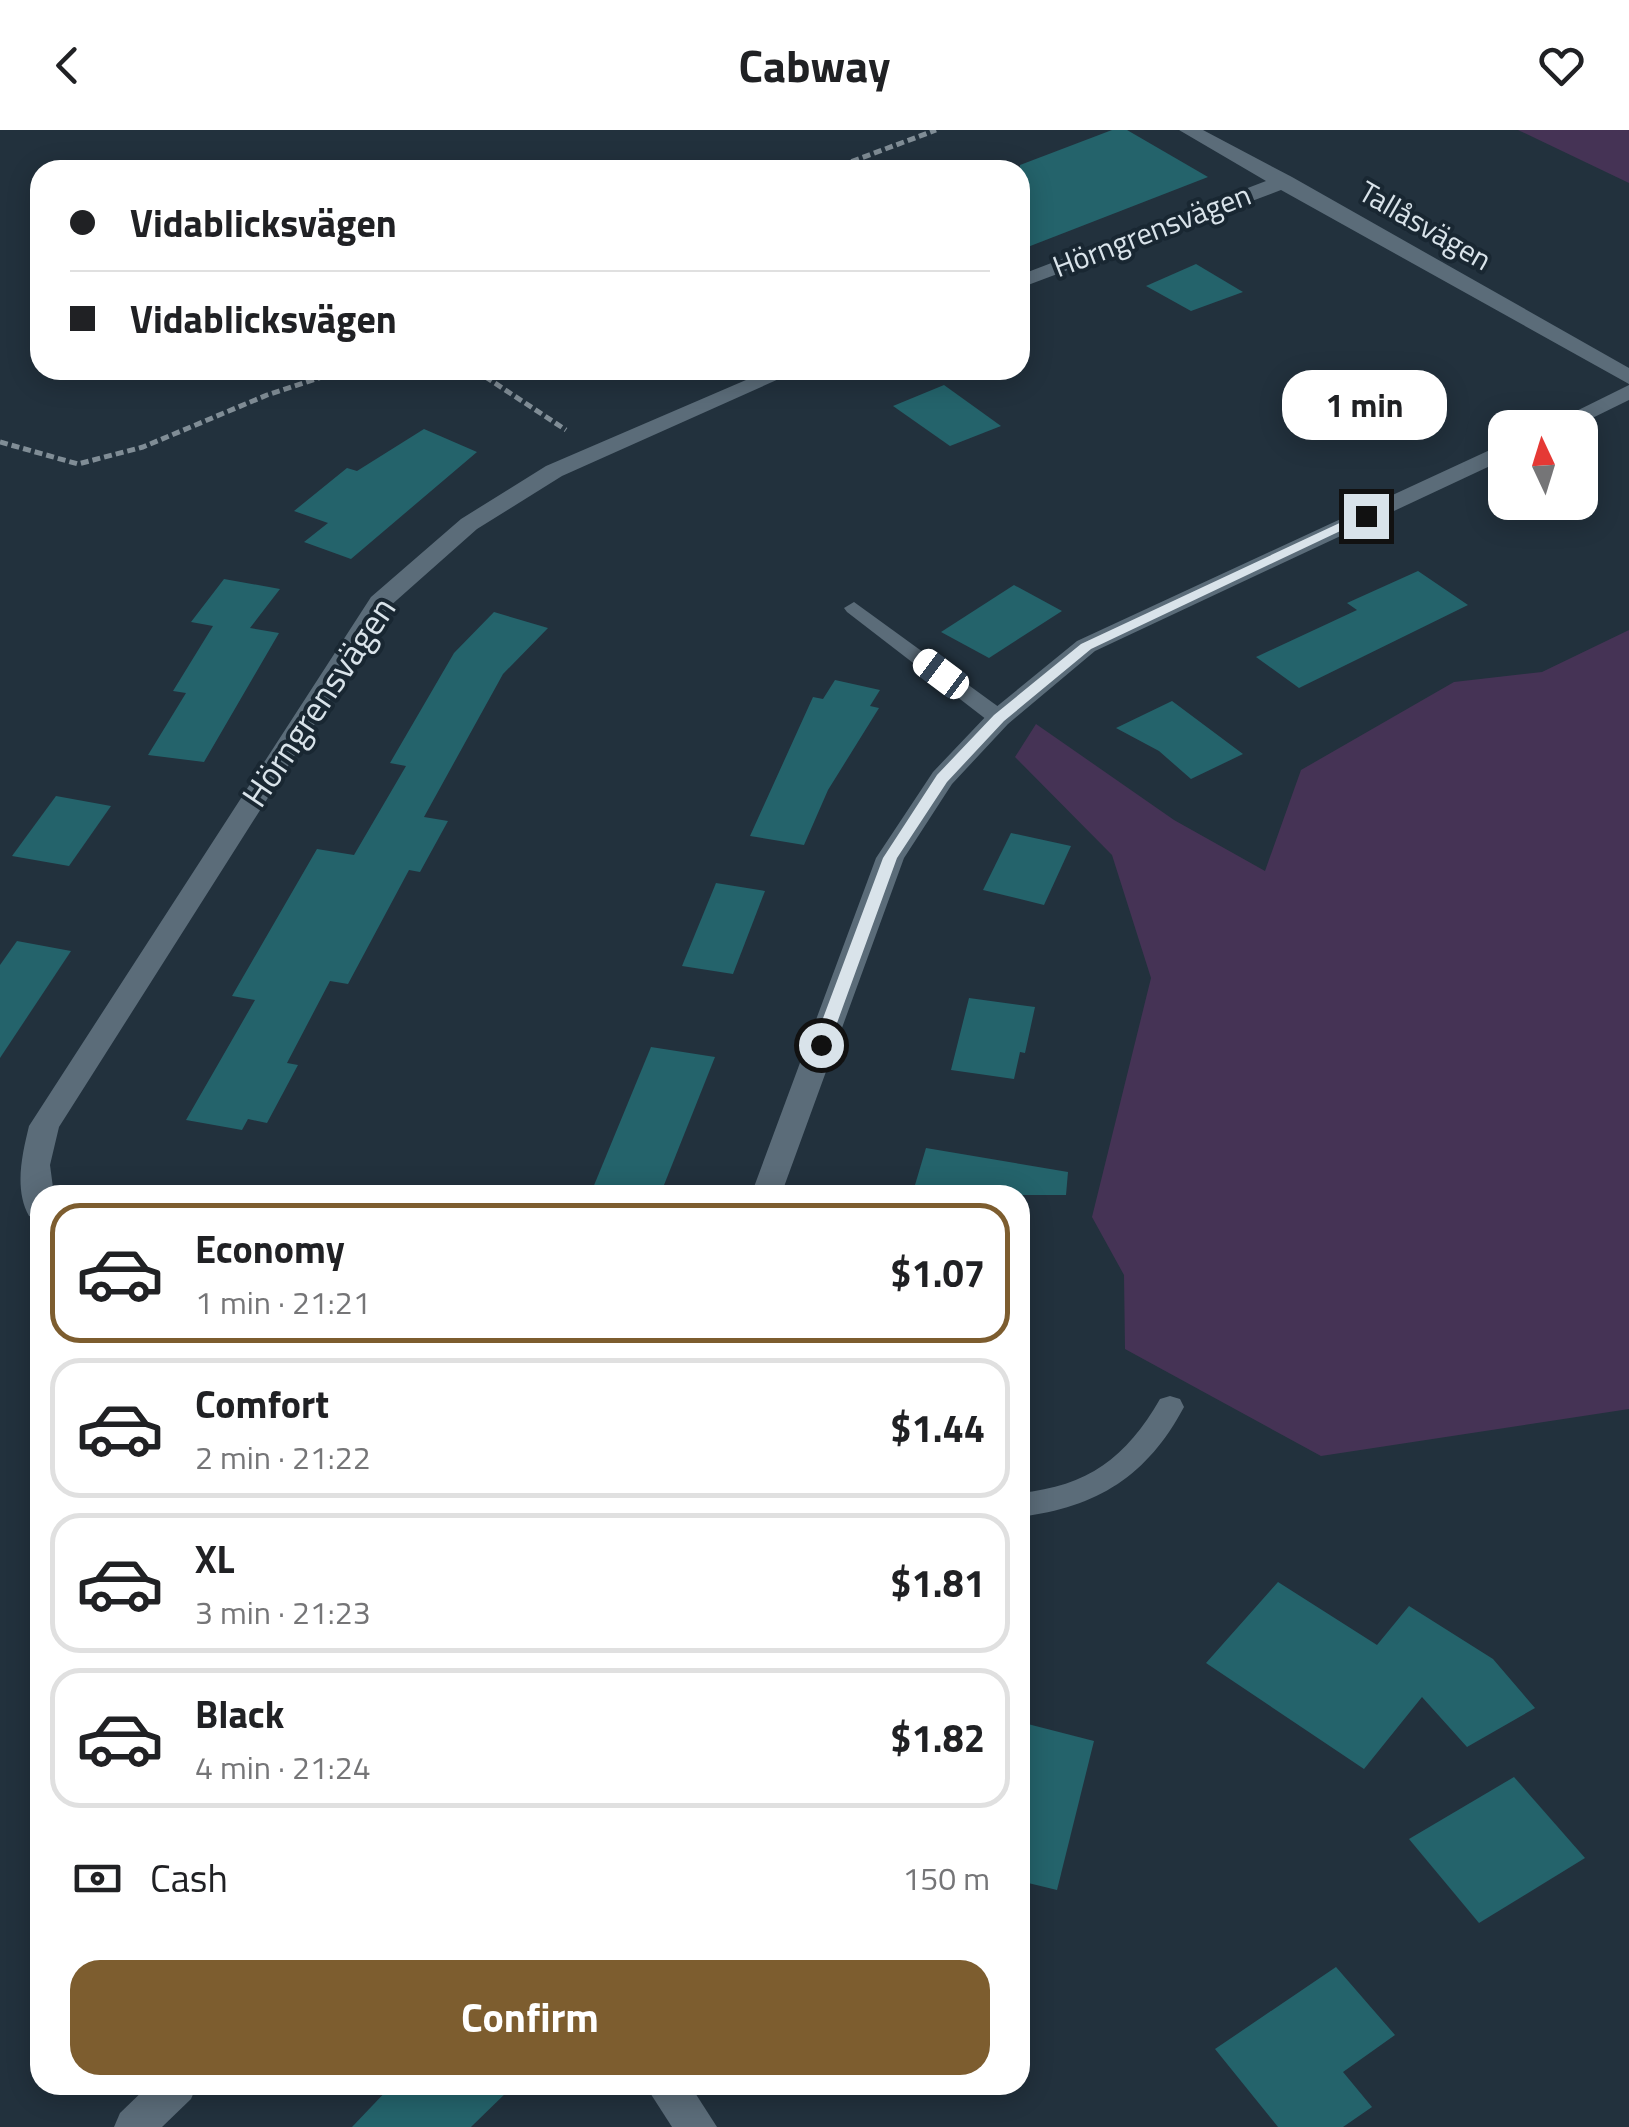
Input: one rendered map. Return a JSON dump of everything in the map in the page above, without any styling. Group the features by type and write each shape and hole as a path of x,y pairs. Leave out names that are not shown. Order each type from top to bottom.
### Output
{"street":[{"name":"Tallåsvägen","path":"1189,130 1629,377"},
{"name":"Hörngrensvägen","path":"1030,278 1285,181"},
{"name":"Hörngrensvägen","path":"37,1185 35,1164 44,1126 380,602 469,524 598,449 764,380"},
{"path":"1591,410 1629,392"},
{"path":"770,1185 890,858 942,778 999,718 1086,646 1488,458"},
{"path":"134,2127 166,2095"},
{"path":"673,2095 697,2127"}],"lane":[{"path":"854,608 999,718"},
{"path":"1030,1504 1049,1503 1109,1477 1145,1448 1170,1407"}],"path":[{"path":"856,160 936,130"},
{"path":"0,442 78,464 143,447 313,380"},
{"path":"488,380 598,449"}],"shaded area":[{"path":"1518,130 1629,130 1629,183"},
{"path":"1629,630 1629,1409 1321,1456 1125,1349 1124,1275 1092,1217 1151,978 1112,855 1015,757 1036,724 1174,820 1265,871 1301,770 1454,682 1542,672"}],"building":[{"path":"1112,130 1127,130 1208,177 1030,246 1030,161"},
{"path":"1196,264 1243,292 1191,311 1146,286"},
{"path":"944,385 1001,426 950,446 893,406"},
{"path":"424,429 477,452 351,559 304,542 328,523 294,511 347,468 357,471"},
{"path":"1418,571 1468,605 1299,688 1256,657 1357,610 1347,603"},
{"path":"224,579 280,589 250,628 279,633 204,762 148,755 186,693 173,691 213,626 191,622"},
{"path":"1014,585 1062,611 989,658 941,632"},
{"path":"494,612 548,628 503,674 424,817 448,821 420,872 409,870 348,984 330,981 287,1063 298,1065 267,1123 248,1119 242,1130 186,1120 255,1000 232,996 317,849 354,855 406,766 390,763 454,653"},
{"path":"835,680 880,690 870,706 879,708 828,790 804,845 750,836 813,697 823,699"},
{"path":"1172,701 1243,754 1191,779 1159,751 1116,728"},
{"path":"56,796 111,806 69,866 12,856"},
{"path":"1011,833 1071,846 1044,905 983,890"},
{"path":"716,883 765,891 733,974 682,966"},
{"path":"17,941 71,951 0,1058 0,965"},
{"path":"969,998 1035,1007 1025,1053 1020,1052 1014,1079 951,1070"},
{"path":"651,1047 715,1057 664,1185 594,1185"},
{"path":"926,1148 1068,1172 1066,1195 1030,1195 1030,1185 915,1185"},
{"path":"1278,1582 1377,1645 1409,1606 1493,1659 1535,1708 1467,1747 1422,1697 1364,1769 1206,1663"},
{"path":"1030,1725 1094,1741 1057,1890 1030,1883"},
{"path":"1514,1777 1585,1858 1479,1923 1409,1839"},
{"path":"1336,1967 1395,2035 1343,2072 1372,2107 1343,2127 1278,2127 1215,2049"},
{"path":"382,2095 504,2095 471,2127 352,2127"}],"route":[{"path":"821,1045 890,858 942,778 999,718 1086,646 1366,516"}]}
